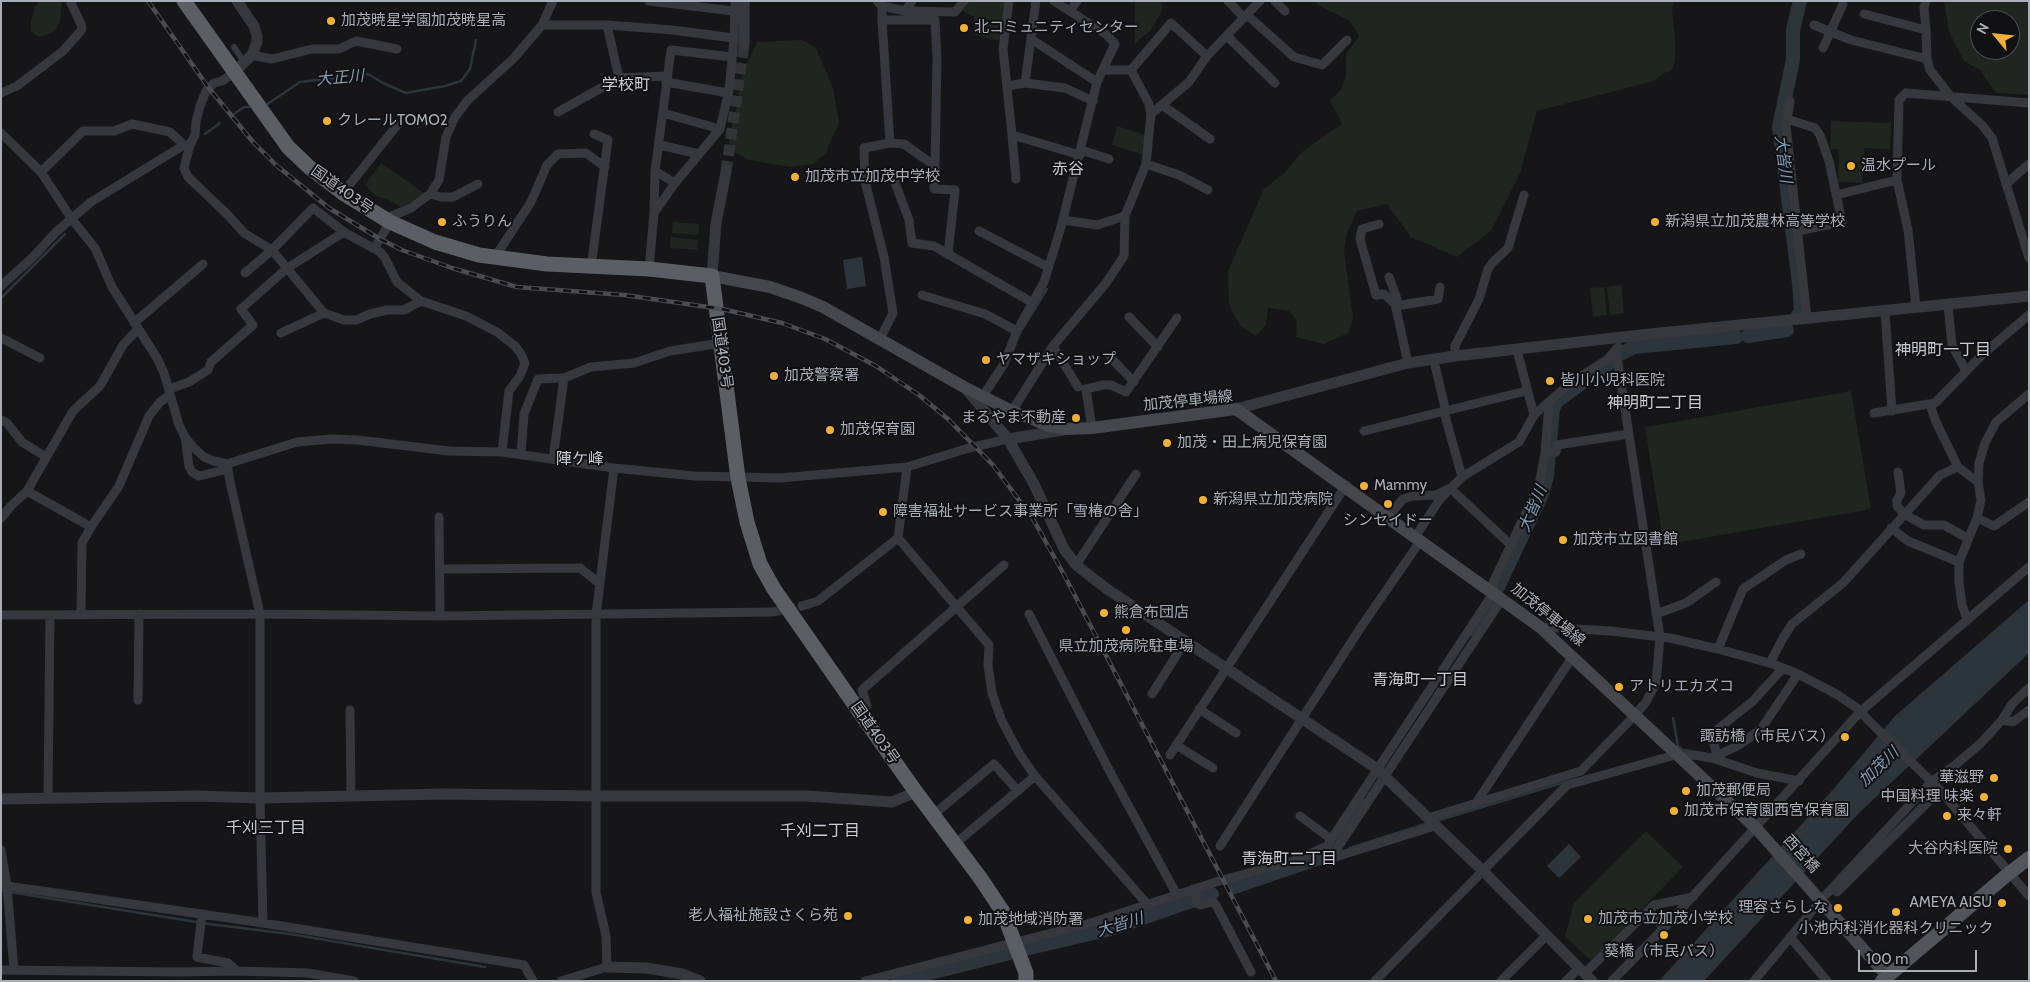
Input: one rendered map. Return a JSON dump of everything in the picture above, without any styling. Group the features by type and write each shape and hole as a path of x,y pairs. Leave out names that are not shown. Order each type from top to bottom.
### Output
{"highway":[{"name":"国道403号","path":"184,1 243,63 288,148 342,193 387,221 435,242 479,255 547,264 712,276 738,478 746,522 760,564 774,589 861,714 1003,912 1015,942 1026,981"}],"main road":[{"name":"加茂停車場線","path":"712,276 770,287 802,298 880,339 964,387 1036,422 1067,429 1092,428 1236,408 1346,485 1540,626 1758,830"},
{"name":"西宮橋","path":"1758,830 1821,900"},
{"path":"1821,900 1885,978 2008,874 2028,860"}],"street":[{"path":"1,93 17,86 55,57 80,33 82,29 81,24 70,1"},
{"path":"1,286 71,218 91,202 187,145 195,136 196,122 206,91 214,83 222,81 243,63 257,42 258,36 254,26 237,1"},
{"path":"374,249 387,221 430,194 439,180 446,137 455,117 468,100 514,58 542,26 554,1"},
{"path":"648,1 734,6 734,38 728,94 720,128 675,183 654,213"},
{"path":"744,1 744,45"},
{"path":"905,11 912,1"},
{"path":"890,143 880,3 905,11 955,12 964,1"},
{"path":"1009,1 1003,49 1016,179"},
{"path":"1026,83 1036,1"},
{"path":"983,396 1004,364 1017,331 1044,282 1063,220 1097,82 1115,44 1107,35 1054,1"},
{"path":"1070,11 1077,1"},
{"path":"1151,114 1188,82 1207,56 1260,1"},
{"path":"1275,1 1285,11"},
{"path":"1926,1 1924,7 1927,59 1930,70 1951,98 1982,125 1992,138 2029,258"},
{"path":"1231,3 1294,57 1322,65 1346,40"},
{"path":"1823,48 1843,4"},
{"path":"1864,14 1926,30"},
{"path":"882,20 934,20 936,58 934,189 955,190 948,254"},
{"path":"1104,70 1131,70 1171,23 1207,56"},
{"path":"542,26 607,25 672,30 734,38"},
{"path":"607,25 619,78"},
{"path":"1814,25 1851,40 1927,59"},
{"path":"1227,36 1275,83"},
{"path":"1031,39 1097,82"},
{"path":"243,63 272,59 312,48 339,49 356,41 397,48"},
{"path":"234,47 243,63"},
{"path":"649,270 654,213 655,171 660,145 671,50 732,57"},
{"path":"1012,411 1053,346 1106,283 1124,256 1125,216 1146,164 1151,114 1149,104 1131,70"},
{"path":"558,112 619,78 667,79 728,94"},
{"path":"1007,86 1026,83 1065,88 1093,101"},
{"path":"1916,308 1908,230 1897,180 1898,100 1906,93 2029,103"},
{"path":"1790,101 1787,119 1807,318"},
{"path":"1162,105 1210,139"},
{"path":"663,113 720,128"},
{"path":"1787,119 1815,128 1820,135 1829,161 1842,222 1797,231"},
{"path":"41,172 83,131 114,130 132,124 170,132 187,145"},
{"path":"342,193 398,124"},
{"path":"1,133 41,172 71,218 95,248 112,287 158,358 179,425 185,437 192,447 204,457 228,467"},
{"path":"591,267 608,140 594,134"},
{"path":"1012,136 1080,153 1109,158"},
{"path":"880,339 893,313 884,257 865,181 864,148 890,143 904,144 934,166"},
{"path":"187,145 184,168 188,177 244,233 272,250 324,313 344,320 356,320 387,310 404,310 421,301"},
{"path":"660,145 699,154"},
{"path":"495,257 531,202 547,165 558,154 586,153 605,167"},
{"path":"1146,164 1179,175 1208,190"},
{"path":"2006,184 2029,164"},
{"path":"655,171 675,183"},
{"path":"712,276 716,223 726,172"},
{"path":"891,172 909,220 912,243 934,246 1033,303"},
{"path":"1836,195 1897,180"},
{"path":"430,194 441,197 453,197 478,184"},
{"path":"1455,356 1455,346 1479,299 1488,269 1508,248 1524,194"},
{"path":"245,273 272,250 313,208 344,232 374,249 385,258 397,282 421,301 466,316 497,332 515,346 525,363 520,376 510,391 502,452"},
{"path":"1063,220 1097,225 1125,216"},
{"path":"1379,224 1362,229 1360,239 1376,295 1384,294 1396,305"},
{"path":"979,231 1048,267"},
{"path":"81,615 82,543 91,526 119,486 149,416 170,392 208,370 211,362 253,325 241,309 286,269 344,232"},
{"path":"1,518 27,491 73,411 100,386 136,326 203,264"},
{"path":"1390,277 1397,299 1396,305 1408,363"},
{"path":"1396,305 1438,299 1440,286"},
{"path":"922,295 985,314 1017,331"},
{"path":"1236,408 1408,363 1434,361 1455,356 1625,336 2029,296"},
{"path":"1948,305 1952,345 1966,371"},
{"path":"1886,311 1892,411"},
{"path":"281,333 324,313"},
{"path":"1874,413 1935,403 1990,348 2029,315"},
{"path":"1129,317 1158,347"},
{"path":"1092,428 1087,388 1103,385 1126,392 1177,318"},
{"path":"521,454 524,414 538,379 564,378 591,367 634,363 720,336"},
{"path":"1220,846 1418,539 1440,498 1462,477 1518,442 1534,415 1549,404 1569,384 1608,359 1625,336"},
{"path":"1,338 40,358"},
{"path":"1053,346 1078,387"},
{"path":"1517,350 1534,415"},
{"path":"1375,981 1635,716 1646,702 1656,683 1660,637 1616,350"},
{"path":"1111,358 1134,382"},
{"path":"1434,361 1462,477"},
{"path":"553,459 564,378"},
{"path":"964,387 1008,439 1034,484 1064,549 1076,565 1107,589 1227,667 1381,772 1585,974"},
{"path":"1364,431 1522,392"},
{"path":"1967,619 1962,605 1959,562 1967,538 1977,518 1981,500 1978,482 1979,463 1985,443 1996,422 2029,394"},
{"path":"866,981 1094,922 1177,895 1196,895 1222,880 1294,861 1327,846 1381,772 1498,595 1493,583 1539,485 1545,452 1549,404"},
{"path":"1930,405 1936,422 1958,467 1978,482"},
{"path":"1,420 6,423 22,442 46,457"},
{"path":"185,437 189,466 192,472 199,476 297,442 318,439 358,440 449,451 502,452 614,468 695,476 780,478 907,467 968,448 1067,429"},
{"path":"1545,452 1556,452 1557,445 1629,434"},
{"path":"228,467 260,614 260,798 263,923"},
{"path":"802,606 818,601 898,538 907,467"},
{"path":"1770,663 1792,624 1843,583 1940,475 1958,467"},
{"path":"607,968 606,936 596,892 596,615 614,468"},
{"path":"1898,472 1901,493 1897,500 1897,506 1904,514 1924,526 1944,525 1967,538"},
{"path":"1076,565 1136,474"},
{"path":"1170,755 1346,485"},
{"path":"1450,488 1512,546"},
{"path":"1388,517 1403,499 1413,496 1436,495 1450,488"},
{"path":"27,491 91,526"},
{"path":"1977,518 1994,526 2029,502"},
{"path":"439,517 440,616"},
{"path":"1891,528 1908,541 1959,562"},
{"path":"898,538 956,608 989,644 988,665 992,693 1002,719 1019,753 1035,776 1148,905"},
{"path":"1718,649 1743,589 1786,560 1801,554"},
{"path":"861,714 867,706 862,690 1004,565"},
{"path":"1612,981 1758,830 1799,781 1864,715 1967,619 2029,567"},
{"path":"440,569 580,568 599,583"},
{"path":"1656,614 1686,603 1716,582"},
{"path":"1,615 260,614 440,616 773,612"},
{"path":"138,700 139,614"},
{"path":"1029,614 1109,770 1177,895"},
{"path":"48,797 50,615"},
{"path":"1540,626 1660,637 1718,649 1783,668 1838,696 1864,715 1940,790 2008,874 2029,896"},
{"path":"1152,694 1186,640"},
{"path":"1476,803 1573,656"},
{"path":"1715,757 1713,740 1718,729 1754,702 1783,668"},
{"path":"1715,757 1739,745 1762,730 1798,674"},
{"path":"1754,981 1821,900 1929,780 1954,766 1980,744 2002,720 2012,704 2029,688"},
{"path":"1199,709 1236,733"},
{"path":"350,710 351,795"},
{"path":"2002,720 2013,722 2027,715"},
{"path":"1176,745 1213,768"},
{"path":"1568,785 1680,755 1715,757 1757,772 1799,781"},
{"path":"934,815 994,764 1018,791"},
{"path":"1381,772 1332,858 1431,822 1476,803 1579,772"},
{"path":"955,844 1035,776"},
{"path":"1821,900 1940,790"},
{"path":"1,799 197,796 260,798 351,795 807,796 892,802 916,792"},
{"path":"1300,816 1331,839"},
{"path":"1,850 7,886 5,896 14,970"},
{"path":"7,886 263,923 524,965 532,981"},
{"path":"1196,895 1201,905 1213,902 1216,905 1251,972"},
{"path":"1566,981 1585,974 1654,905 1693,897"},
{"path":"1649,910 1664,928"},
{"path":"202,914 197,957 228,963 237,971"},
{"path":"1501,981 1547,935"},
{"path":"1790,937 1827,981"},
{"path":"561,981 607,968 647,968 682,974 700,981"},
{"path":"1,970 308,973 354,981"}],"shaded area":[{"path":"39,1 62,1 60,21 55,31 41,37 31,31 31,21"},
{"path":"968,1 1007,1 999,41 975,35 974,17 962,11"},
{"path":"1135,1 1161,1 1162,11 1150,31 1135,43"},
{"path":"1315,1 1674,1 1672,11 1675,61 1671,71 1664,73 1654,81 1537,111 1520,173 1491,231 1457,257 1411,237 1387,204 1357,211 1347,233 1344,250 1353,318 1348,333 1324,344 1296,337 1297,321 1289,311 1268,308 1266,325 1256,336 1240,325 1229,305 1228,271 1264,189 1284,173 1302,152 1342,124 1330,100 1340,91 1346,77 1346,54 1359,36 1350,21 1318,5"},
{"path":"1944,1 2029,1 2029,95 1996,93 1980,70 1964,61 1949,32"},
{"path":"802,40 816,48 833,88 839,123 825,154 813,164 790,167 749,160 728,149 737,107 740,80 757,42"},
{"name":"温水プール","path":"1831,121 1891,123 1890,149 1864,148 1862,183 1838,182 1839,150 1830,149"},
{"path":"1117,126 1145,135 1144,155 1112,145"},
{"path":"381,163 425,194 401,207 387,199 377,197 365,185"},
{"path":"673,222 699,224 698,235 672,233"},
{"path":"671,237 698,240 697,250 670,248"},
{"path":"1621,285 1624,313 1610,315 1607,287"},
{"path":"1604,287 1607,315 1593,317 1590,288"},
{"path":"1851,391 1871,509 1664,545 1645,427"},
{"path":"1646,831 1683,867 1591,961 1565,936 1574,903"}],"water":[{"path":"862,257 866,286 847,289 843,260"},
{"name":"加茂川","path":"2029,600 2029,653 1858,814 1704,981 1659,981 1830,793 1895,716"},
{"path":"1569,844 1581,857 1559,878 1547,866"}],"waterway":[{"name":"大皆川","path":"1797,317 1801,311 1799,283 1779,127 1793,60 1793,30 1800,1"},
{"name":"大正川","path":"266,105 300,82 368,74 406,93 445,86 461,81 470,69 476,40"},
{"name":"大正川","path":"234,114 244,107 249,107"},
{"name":"大正川","path":"205,134 220,123"},
{"name":"大正川","path":"1,298 65,234"},
{"path":"1023,328 1047,289"},
{"name":"大皆川","path":"1748,336 1787,330"},
{"name":"大皆川","path":"1622,353 1634,347 1736,337"},
{"name":"大皆川","path":"1498,587 1542,494 1547,476 1553,408 1557,401 1609,363"},
{"name":"大皆川","path":"1474,630 1493,601"},
{"path":"1673,718 1678,746 1683,750 1691,751"},
{"path":"1436,821 1565,782"},
{"name":"大皆川","path":"1340,835 1359,804"},
{"path":"1350,848 1428,823"},
{"name":"大皆川","path":"1234,887 1325,856 1332,848"},
{"path":"1,882 3,891"},
{"path":"10,892 209,924 290,934 485,967"},
{"name":"大皆川","path":"1025,949 1111,929 1212,894"},
{"name":"大皆川","path":"898,981 1010,953"}],"tunnel":[{"path":"726,172 744,45"},
{"path":"773,612 802,606"}],"railway":[{"path":"148,1 208,87 253,142 276,165 329,208 380,239 402,250 452,268 517,287 624,295 722,309 782,323 825,339 876,366 919,395 948,419 993,465 1033,519 1276,981"}],"place":[{"name":"加茂暁星学園加茂暁星高","path":"331,21"},
{"name":"北コミュニティセンター","path":"964,28"},
{"name":"クレールTOMO2","path":"327,121"},
{"name":"温水プール","path":"1851,166"},
{"name":"加茂市立加茂中学校","path":"795,177"},
{"name":"ふうりん","path":"442,222"},
{"name":"新潟県立加茂農林高等学校","path":"1655,222"},
{"name":"ヤマザキショップ","path":"986,360"},
{"name":"加茂警察署","path":"774,376"},
{"name":"皆川小児科医院","path":"1550,381"},
{"name":"まるやま不動産","path":"1076,418"},
{"name":"加茂保育園","path":"830,430"},
{"name":"加茂・田上病児保育園","path":"1167,443"},
{"name":"Mammy","path":"1364,486"},
{"name":"新潟県立加茂病院","path":"1203,500"},
{"name":"シンセイドー","path":"1388,504"},
{"name":"障害福祉サービス事業所「雪椿の舎」","path":"883,512"},
{"name":"加茂市立図書館","path":"1563,540"},
{"name":"熊倉布団店","path":"1104,613"},
{"name":"県立加茂病院駐車場","path":"1126,630"},
{"name":"アトリエカズコ","path":"1619,687"},
{"name":"諏訪橋（市民バス）","path":"1845,737"},
{"name":"華滋野","path":"1994,778"},
{"name":"加茂郵便局","path":"1686,791"},
{"name":"中国料理 味楽","path":"1984,797"},
{"name":"加茂市保育園西宮保育園","path":"1674,811"},
{"name":"来々軒","path":"1947,816"},
{"name":"大谷内科医院","path":"2008,849"},
{"name":"AMEYA AISU","path":"2002,903"},
{"name":"理容さらしな","path":"1838,908"},
{"name":"小池内科消化器科クリニック","path":"1896,912"},
{"name":"老人福祉施設さくら苑","path":"848,916"},
{"name":"加茂市立加茂小学校","path":"1588,919"},
{"name":"加茂地域消防署","path":"968,920"},
{"name":"葵橋（市民バス）","path":"1664,935"}],"district":[{"name":"学校町","path":"626,85"},
{"name":"赤谷","path":"1068,169"},
{"name":"神明町一丁目","path":"1943,350"},
{"name":"神明町二丁目","path":"1655,403"},
{"name":"陣ケ峰","path":"580,459"},
{"name":"青海町一丁目","path":"1420,680"},
{"name":"千刈三丁目","path":"266,828"},
{"name":"千刈二丁目","path":"820,831"},
{"name":"青海町二丁目","path":"1289,859"}]}
